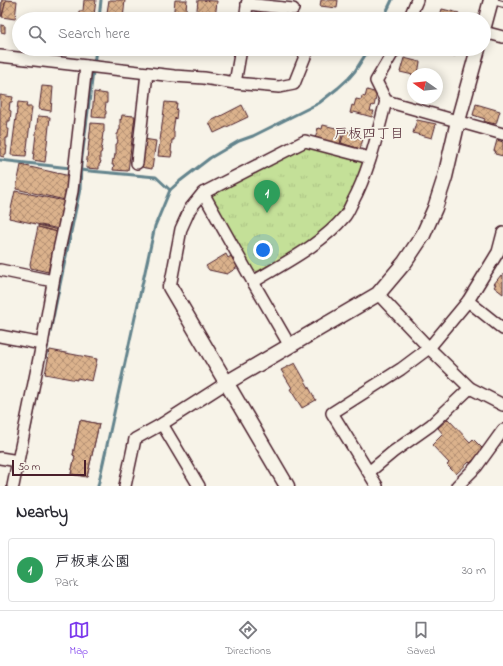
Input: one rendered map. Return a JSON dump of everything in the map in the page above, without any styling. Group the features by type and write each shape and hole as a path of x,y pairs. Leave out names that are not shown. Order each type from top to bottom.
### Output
{"street":[{"path":"411,12 417,0"},
{"path":"246,12 248,2 293,9"},
{"path":"490,12 495,2"},
{"path":"491,34 503,37"},
{"path":"0,56 279,87 294,84 305,56"},
{"path":"234,82 240,56"},
{"path":"253,282 324,237 345,215 360,188 370,158 386,101 376,81 391,56"},
{"path":"125,486 135,439 162,424 226,383 378,294 405,262 423,235 435,208 476,56"},
{"path":"13,486 72,191 91,66"},
{"path":"137,163 147,73"},
{"path":"386,101 503,134"},
{"path":"287,486 170,287 181,229 190,209 203,193 305,141 370,158"},
{"path":"203,193 290,346"},
{"path":"377,486 332,413 400,369 429,348 468,300 500,254 503,233"},
{"path":"0,270 53,281"},
{"path":"378,294 429,348 470,388 503,405"},
{"path":"468,300 503,329"},
{"path":"0,336 42,344"},
{"path":"369,472 393,452 431,425 470,388"},
{"path":"162,424 199,486"},
{"path":"457,486 477,466 503,430"},
{"path":"0,458 18,461"}],"green space":[{"path":"301,146 308,146 359,160 364,165 360,178 344,208 322,234 260,272 252,270 211,199 213,193"}],"building":[{"path":"2,0 6,0 1,16"},
{"path":"2,0 6,0 1,16"},
{"path":"6,0 17,1 16,12 12,12 12,19 2,17"},
{"path":"84,0 96,0 94,12 79,12 83,11"},
{"path":"109,0 125,0 124,12 107,12"},
{"path":"175,0 187,0 186,12 174,12"},
{"path":"198,0 217,1 216,12 197,12"},
{"path":"321,0 338,0 337,8 320,6"},
{"path":"442,9 455,12 441,12"},
{"path":"1,25 5,26 5,33 1,32"},
{"path":"404,58 420,62 419,68 407,68 407,74 400,72"},
{"path":"42,86 53,87 51,111 39,109"},
{"path":"367,90 377,93 374,106 372,105 370,111 374,111 372,117 354,112 353,114 350,113 352,105 354,106 356,99 361,100 362,96 365,97"},
{"path":"94,92 107,94 105,118 92,117"},
{"path":"0,95 13,97 12,102 10,102 10,121 8,121 8,138 6,138 7,146 4,157 0,156"},
{"path":"18,102 27,103 26,107 32,107 26,156 11,155"},
{"path":"165,102 177,103 171,157 158,156"},
{"path":"476,104 500,111 496,124 486,122 484,121 485,119 473,115"},
{"path":"242,105 248,117 214,133 209,122"},
{"path":"122,115 135,116 128,171 113,170 114,165 112,165 116,154 116,144 118,140 117,134 120,130 120,119 121,120"},
{"path":"38,116 50,117 45,162 33,160"},
{"path":"417,120 436,124 432,138 413,133"},
{"path":"91,123 104,124 99,169 86,168"},
{"path":"323,125 340,129 339,134 342,135 340,144 315,138 318,128 322,129"},
{"path":"345,130 360,134 358,138 363,139 360,149 341,143"},
{"path":"144,139 156,141 152,169 141,167"},
{"path":"497,140 503,142 503,156 495,154 496,151 494,151"},
{"path":"21,165 70,176 65,200 16,189"},
{"path":"15,191 65,201 59,229 9,218"},
{"path":"38,225 58,230 57,232 38,227"},
{"path":"38,227 57,232 48,272 31,268 30,264"},
{"path":"226,254 228,258 231,256 238,267 227,274 209,270 206,266"},
{"path":"503,274 503,294 494,287 496,284 494,284"},
{"path":"50,350 97,359 92,381 77,378 77,380 45,374"},
{"path":"295,363 316,400 302,408 290,389 292,388 281,370"},
{"path":"448,419 470,442 473,439 483,449 479,452 481,453 456,474 447,465 449,463 432,445 443,434 438,428"},
{"path":"80,420 99,424 87,477 71,474"},
{"path":"80,420 99,424 87,477 71,474"}],"waterway":[{"path":"100,12 101,0"},
{"path":"386,12 392,0"},
{"path":"49,337 80,189 81,165 95,56"},
{"path":"98,486 155,226 170,190 210,158 239,141 253,136 319,103 349,78 365,56"},
{"path":"0,160 70,168"},
{"path":"79,170 156,177 170,190"},
{"path":"45,359 48,343"},
{"path":"23,462 37,395"}],"place":[{"name":"戸板東公園","path":"267,213"}],"district":[{"name":"戸板四丁目","path":"369,133"}]}
